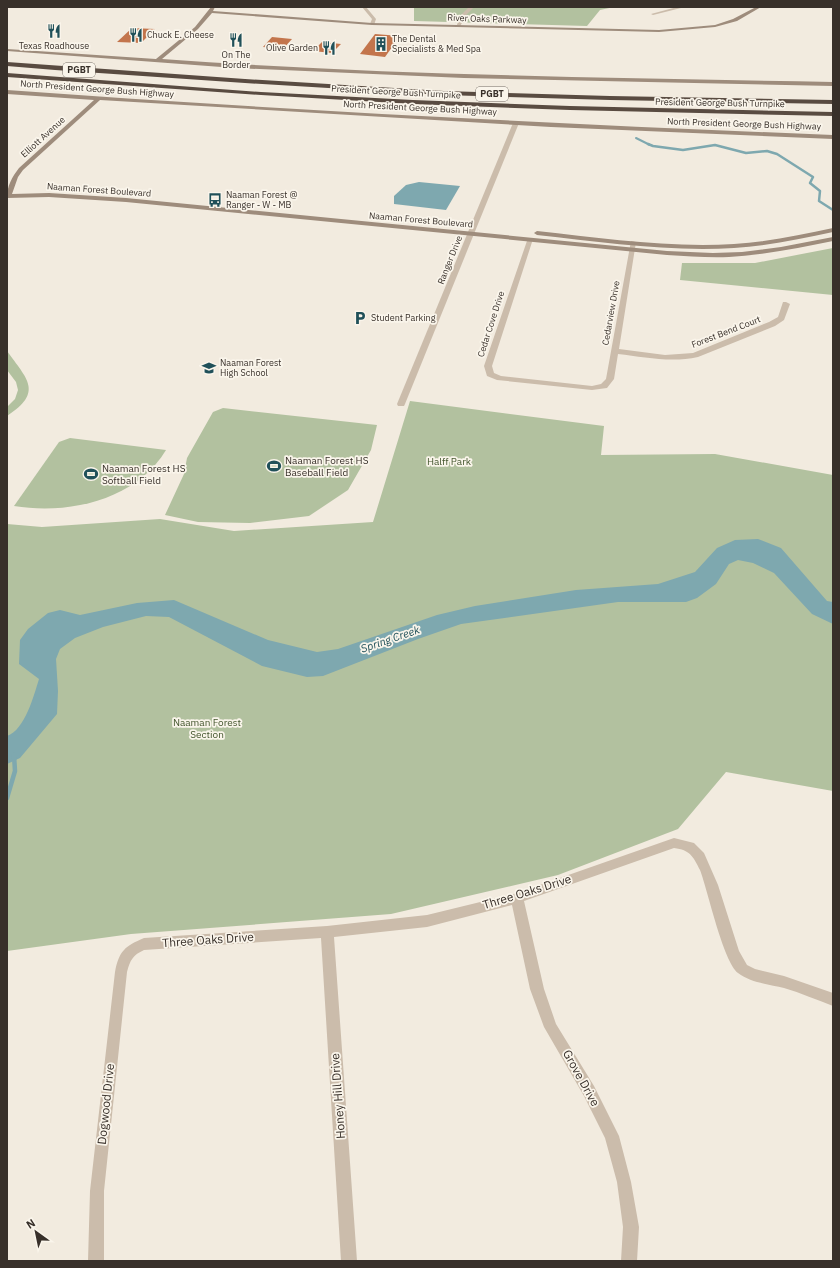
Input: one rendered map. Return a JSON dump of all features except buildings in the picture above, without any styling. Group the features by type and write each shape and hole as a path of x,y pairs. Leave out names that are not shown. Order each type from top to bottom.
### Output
{"highway":[{"path":"7,56 135,71 152,75"},
{"name":"President George Bush Turnpike","path":"7,64 390,90 644,99 833,102"},
{"name":"President George Bush Turnpike","path":"7,75 269,94 451,104 614,110 833,114"},
{"path":"7,82 98,82"}],"main road":[{"name":"River Oaks Parkway","path":"212,9 372,24 674,31 726,23 759,7"},
{"path":"157,61 198,26 212,9"},
{"path":"7,50 157,61 464,76 833,84"},
{"name":"North President George Bush Highway","path":"7,92 98,99 516,123 833,137"},
{"name":"Elliott Avenue","path":"8,193 15,176 21,169 98,99"},
{"name":"Naaman Forest Boulevard","path":"8,193 76,190 135,195 474,229 530,239 632,246 734,246 772,242 833,230"},
{"name":"Naaman Forest Boulevard","path":"8,193 128,201 474,229"},
{"path":"128,201 135,195"},
{"name":"Naaman Forest Boulevard","path":"525,232 707,255 728,255 781,250 833,239"},
{"path":"772,242 781,250"}],"street":[{"path":"360,7 364,7 374,19 372,24"},
{"path":"458,26 463,15 472,7"},
{"path":"653,14 683,7"},
{"name":"Ranger Drive","path":"401,404 474,229 516,123"},
{"name":"Cedar Cove Drive","path":"530,239 488,366 490,374 500,378 592,388 604,386"},
{"name":"Cedarview Drive","path":"604,386 610,379 632,246"},
{"name":"Forest Bend Court","path":"614,351 672,358 683,358 695,355 772,324 781,318 786,304"},
{"name":"Three Oaks Drive","path":"131,949 144,944 327,932 427,921 517,898 674,843 685,844 693,848 703,861 732,948 740,966 754,975 783,982 833,1000"},
{"name":"Grove Drive","path":"517,898 537,989 551,1027 589,1091 612,1136 624,1182 631,1227 629,1261"},
{"name":"Honey Hill Drive","path":"327,932 349,1261"},
{"name":"Dogwood Drive","path":"96,1261 97,1183 121,972 123,960 131,949"}],"green space":[{"path":"414,7 614,7 600,10 587,26 414,21"},
{"path":"833,248 833,295 680,280 682,263 755,263"},
{"path":"7,351 26,378 29,392 25,400 7,416 7,407 15,399 18,390 16,382 7,370"},
{"name":"Naaman Forest Section","path":"410,401 604,426 601,455 715,454 833,475 833,791 726,772 678,829 558,875 391,914 131,934 7,951 7,524 42,527 160,519 234,531 373,522"},
{"name":"Naaman Forest HS Baseball Field","path":"223,408 377,425 371,450 348,490 309,516 250,523 198,522 165,515 184,474 187,458 213,412"},
{"name":"Naaman Forest HS Softball Field","path":"70,438 166,450 153,467 137,481 119,492 99,500 57,508 14,506 59,442"}],"water":[{"path":"419,182 460,186 446,210 394,204 394,196 406,185"},
{"name":"Spring Creek","path":"758,539 781,548 827,601 833,602 833,624 812,614 774,573 753,563 738,560 729,564 716,584 697,598 686,602 618,602 461,624 323,676 307,677 262,666 169,617 146,616 103,627 75,638 60,649 56,659 58,691 57,714 20,758 7,764 7,736 19,727 24,720 39,679 19,664 20,640 28,629 48,613 60,610 80,615 137,603 174,600 268,640 317,652 338,649 437,615 475,606 576,590 658,584 695,572 717,548 735,540"}],"waterway":[{"path":"636,138 648,144"},
{"path":"648,144 683,150 715,145 746,153 767,151 777,154 813,177 810,183 820,191 819,201 833,210"},
{"path":"7,798 15,771 14,755"}],"place":[{"name":"Texas Roadhouse","path":"54,31"},
{"name":"Chuck E. Cheese","path":"136,35"},
{"name":"On The Border","path":"236,40"},
{"name":"The Dental Specialists & Med Spa","path":"381,44"},
{"name":"Olive Garden","path":"329,48"},
{"name":"Naaman Forest @ Ranger - W - MB","path":"215,200"},
{"name":"Student Parking","path":"360,318"},
{"name":"Naaman Forest High School","path":"209,368"},
{"name":"Naaman Forest HS Baseball Field","path":"274,466"},
{"name":"Naaman Forest HS Softball Field","path":"91,474"}],"park label":[{"name":"Halff Park","path":"449,461"}]}
